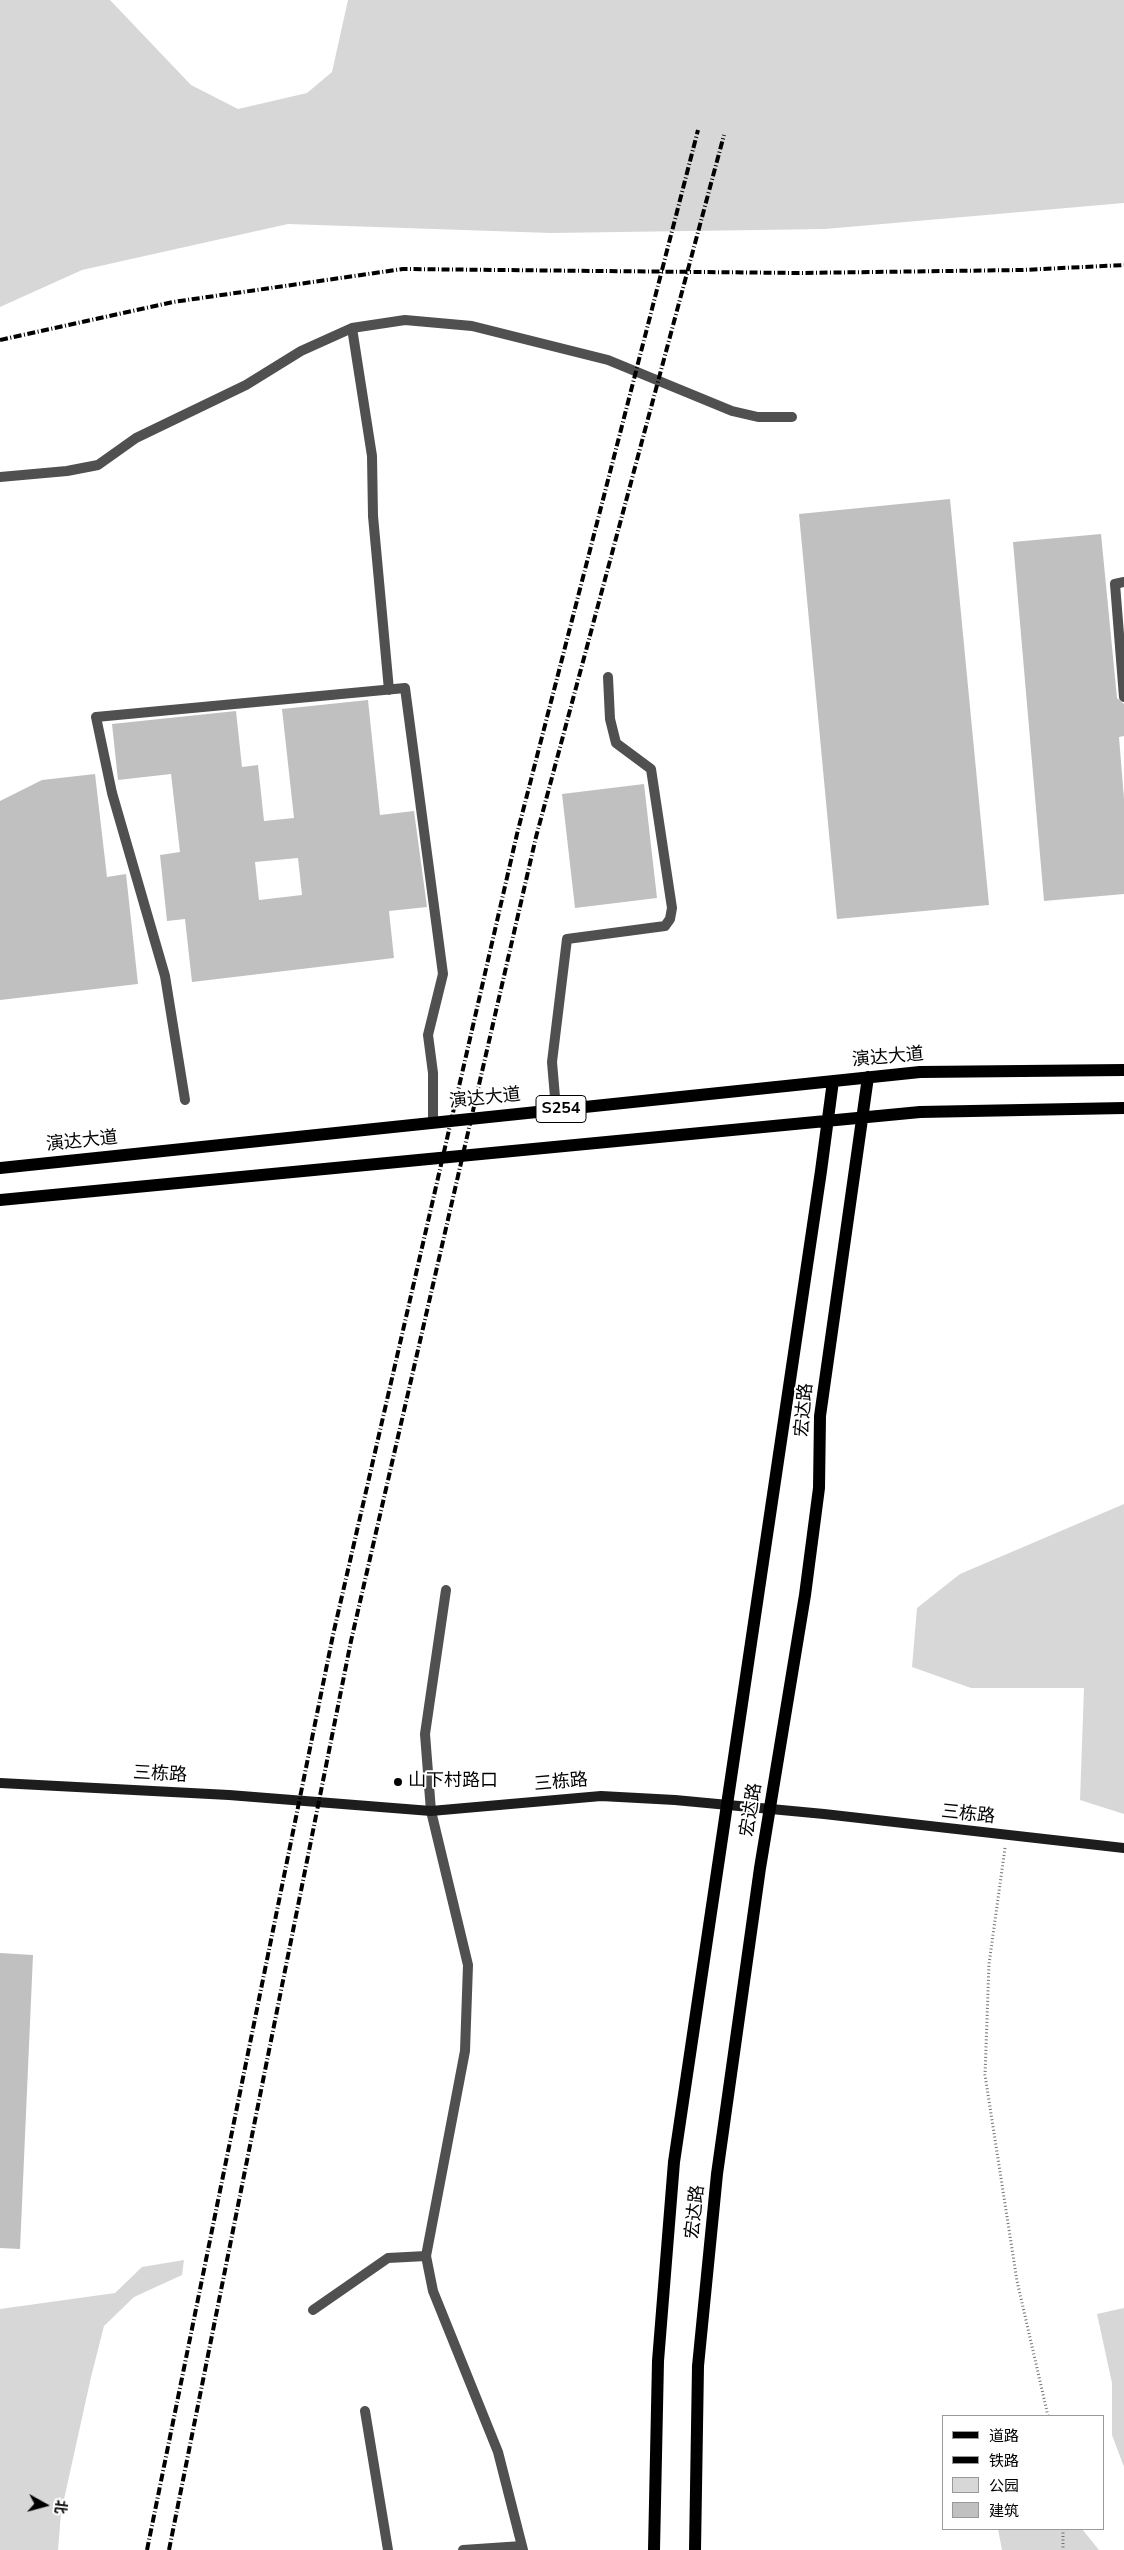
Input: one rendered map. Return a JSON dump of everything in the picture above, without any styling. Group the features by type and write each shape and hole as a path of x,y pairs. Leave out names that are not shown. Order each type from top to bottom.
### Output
{"main road":[{"name":"演达大道","path":"0,1168 920,1072 1124,1070"},
{"name":"宏达路","path":"695,2550 698,2366 715,2194 770,1809 819,1488 820,1416 868,1077"},
{"name":"宏达路","path":"654,2550 658,2361 674,2162 833,1081"},
{"name":"S254","path":"0,1200 920,1112 1124,1108"},
{"name":"三栋路","path":"0,1783 229,1795 431,1811 601,1796 770,1809 1124,1848"}],"street":[{"path":"0,477 66,472 98,464 136,438 246,385 301,351 352,328 405,320 472,326 608,360 732,411 758,417 792,417"},
{"path":"352,328 372,456 373,516 389,690"},
{"path":"1124,582 1115,584 1124,698"},
{"path":"556,1109 552,1062 567,939 665,926 670,919 672,908 650,769 616,743 610,719 608,677"},
{"path":"185,1100 165,976 112,792 96,717 405,688 443,974 428,1035 433,1073 433,1122"},
{"path":"446,1590 425,1734 431,1811 468,1965 465,2051 426,2256 434,2292 498,2452 522,2548 463,2550"},
{"path":"312,2310 388,2258 426,2256"},
{"path":"366,2412 388,2550"}],"path":[{"path":"1007,1835 989,1964 985,2074 1017,2282 1048,2415"},
{"path":"1063,2530 1063,2550"}],"green space":[{"path":"0,0 110,0 191,85 238,109 307,93 332,72 348,0 1124,0 1124,203 825,229 551,233 288,224 82,270 0,307"},
{"path":"1124,1504 1124,1814 1080,1800 1084,1688 971,1688 912,1667 917,1608 960,1574"},
{"path":"184,2260 182,2275 134,2297 104,2326 61,2513 58,2550 0,2550 0,2309 115,2293 142,2267"},
{"path":"1124,2308 1124,2467 1112,2435 1112,2383 1097,2314"},
{"path":"998,2530 1083,2530 1099,2550 1002,2550"}],"building":[{"path":"950,499 989,905 837,919 799,514"},
{"path":"1101,534 1117,698 1124,704 1124,736 1119,737 1124,799 1124,894 1044,901 1013,542"},
{"path":"368,700 380,815 414,811 427,907 389,911 394,958 192,982 185,919 167,921 160,855 180,852 171,774 118,780 112,724 236,711 242,767 258,765 264,821 294,818 282,709","holes":["298,858 302,895 259,900 255,862"]},
{"path":"95,774 107,877 126,874 138,984 0,1000 0,801 42,780"},
{"path":"644,784 657,898 575,908 562,794"},
{"path":"0,1953 33,1955 20,2249 0,2248"}],"railway":[{"path":"147,2550 333,1635 517,834 698,130"},
{"path":"169,2550 351,1641 536,837 724,135"},
{"path":"0,340 173,302 403,269 799,273 1022,270 1124,265"}],"place":[{"name":"山下村路口","path":"398,1782"}]}
